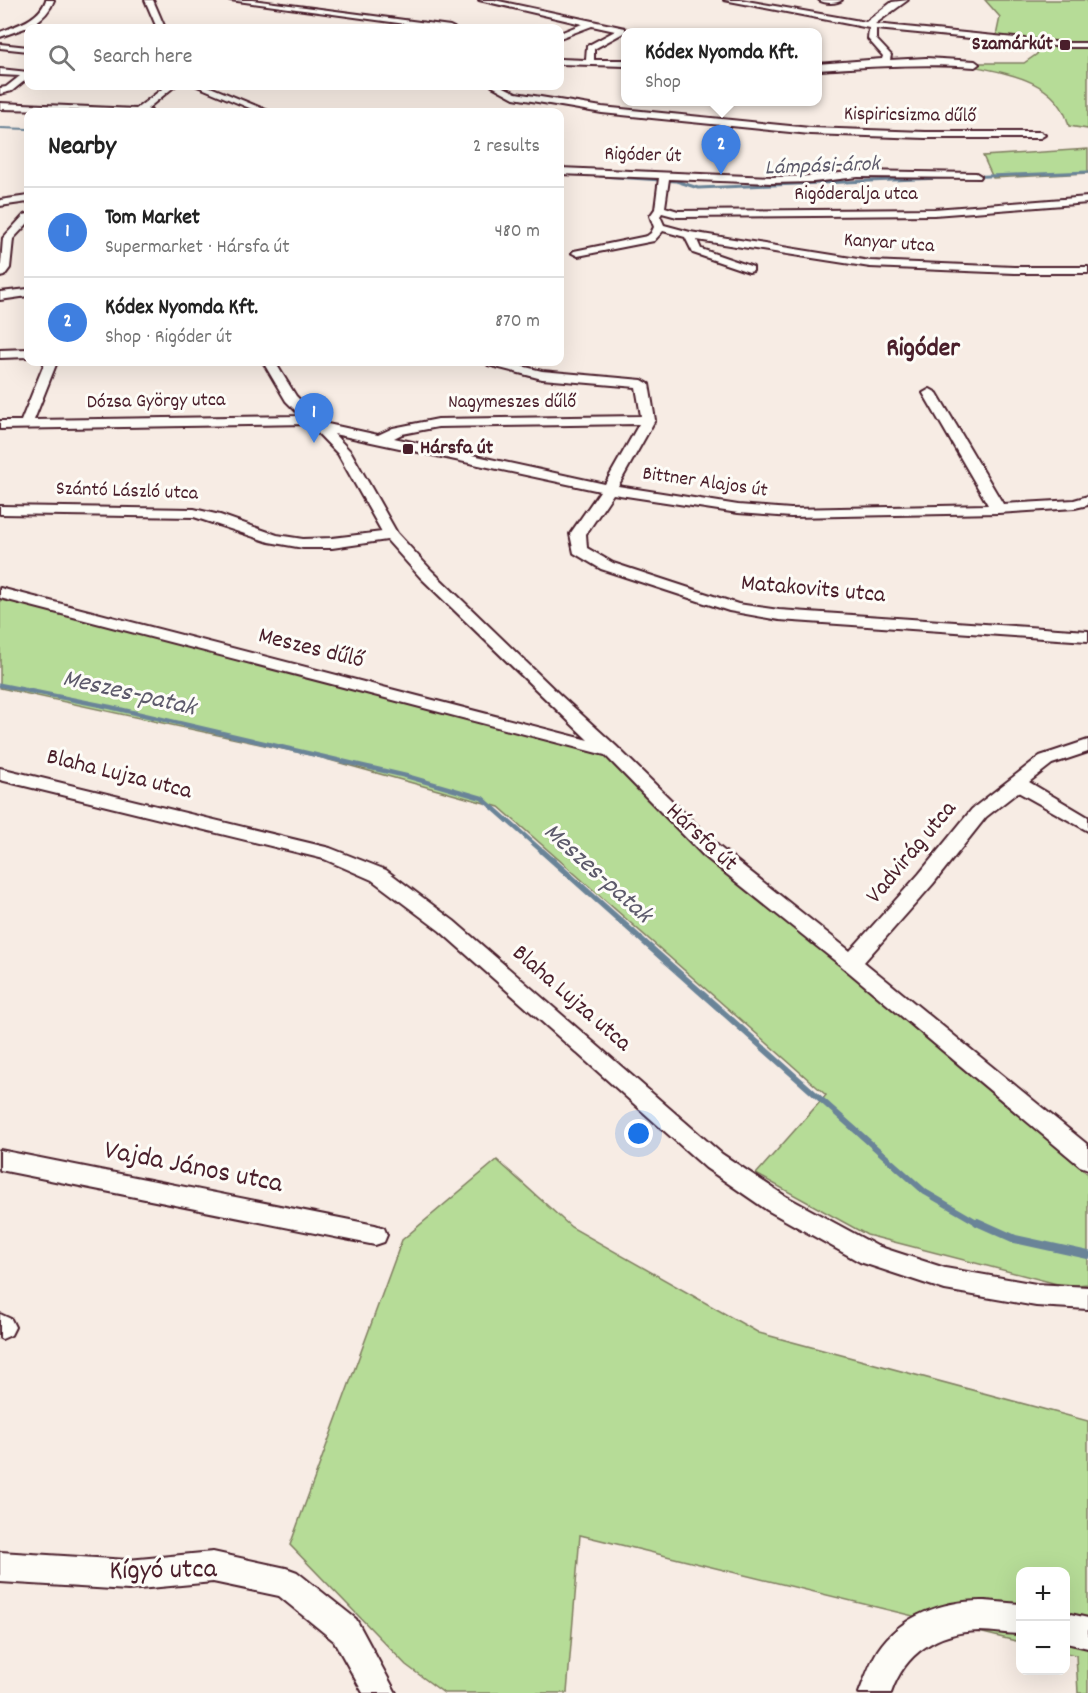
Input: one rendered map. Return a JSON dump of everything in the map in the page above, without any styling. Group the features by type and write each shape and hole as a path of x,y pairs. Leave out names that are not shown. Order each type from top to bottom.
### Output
{"street":[{"path":"27,24 43,12 50,0"},
{"path":"149,0 159,24"},
{"path":"234,0 419,24"},
{"path":"483,0 621,30"},
{"path":"728,0 797,10 871,25 1065,45 1088,45"},
{"path":"823,0 838,0"},
{"path":"883,63 888,58 871,40 871,25 896,3 904,0"},
{"path":"0,23 24,26"},
{"path":"564,34 589,24"},
{"path":"0,35 24,26"},
{"path":"590,62 590,48 621,31"},
{"path":"0,46 24,49"},
{"path":"822,67 926,61 975,64"},
{"path":"564,62 621,63"},
{"path":"0,72 24,74"},
{"path":"0,91 9,89 24,77"},
{"path":"143,108 166,90"},
{"path":"211,90 256,108"},
{"name":"Kispiricsizma dűlő","path":"504,90 514,95 602,110 810,130 914,135 1040,135"},
{"path":"0,106 46,108"},
{"name":"Rigóder út","path":"564,171 663,178 772,180 878,173 976,176"},
{"path":"578,253 650,239 656,235 658,227 655,216 660,209 663,178"},
{"path":"0,192 24,193"},
{"path":"0,197 24,198"},
{"path":"0,203 24,199"},
{"name":"Rigóderalja utca","path":"660,209 677,214 870,215 988,210 1088,200"},
{"path":"0,274 4,268 4,239 24,221"},
{"name":"Kanyar utca","path":"658,227 689,235 870,264 1014,270 1088,270"},
{"path":"689,235 697,251 749,269"},
{"path":"4,239 24,236"},
{"path":"0,296 24,293"},
{"path":"0,354 24,353"},
{"path":"26,424 49,366"},
{"name":"Hársfa út","path":"271,366 291,398 344,452 390,534 426,574 610,750 711,851 851,963 1088,1159"},
{"name":"Nagymeszes dűlő","path":"379,440 398,431 438,423 648,420 642,384 542,375 507,366"},
{"path":"930,393 962,444 998,509"},
{"path":"609,489 648,420"},
{"name":"Dózsa György utca","path":"0,425 318,423"},
{"name":"Bittner Alajos út","path":"318,423 379,440 609,489 716,506 791,513 998,509 1075,504 1088,500"},
{"name":"Matakovits utca","path":"609,489 578,534 579,550 606,566 735,608 779,615 1088,636"},
{"name":"Szántó László utca","path":"0,510 194,513 215,516 271,539 295,543 353,541 390,534"},
{"name":"Meszes dűlő","path":"0,593 610,750"},
{"name":"Vadvirág utca","path":"851,963 926,879 979,813 1046,760 1088,746"},
{"name":"Blaha Lujza utca","path":"0,774 330,854 379,875 447,926 714,1161 776,1203 869,1254 945,1279 1036,1295 1088,1298"},
{"path":"1017,783 1088,825"},
{"name":"Vajda János utca","path":"0,1160 375,1235"},
{"name":"Kígyó utca","path":"0,1568 128,1575 213,1567 286,1583 345,1630 380,1693"},
{"path":"875,1693 888,1660 910,1636 942,1621 974,1616 1016,1619"},
{"path":"1070,1629 1088,1632"}],"green space":[{"path":"985,0 1088,0 1088,129 1069,126 1062,109 1052,96 1039,86 1007,74 956,63 1024,63 1037,54 1040,40 996,36 1000,17"},
{"path":"1088,149 1088,173 993,178 983,156"},
{"path":"0,589 607,755 1088,1174 1088,1284 1065,1286 867,1235 756,1174 826,1095 499,807 315,756 0,688"},
{"path":"497,1160 571,1227 759,1333 1088,1421 1088,1693 1078,1693 1076,1655 1070,1654 1070,1567 1016,1567 1016,1641 580,1535 567,1693 444,1693 406,1665 290,1545 402,1240"}],"waterway":[{"name":"Lámpási-árok","path":"0,128 24,129"},
{"name":"Lámpási-árok","path":"600,176 676,181 698,188 1088,172"},
{"name":"Meszes-patak","path":"0,685 110,707 406,776 482,798 543,852"},
{"name":"Meszes-patak","path":"542,851 925,1192 980,1224"},
{"name":"Meszes-patak","path":"977,1222 1015,1239 1088,1255"}],"place":[{"name":"Szamárkút","path":"1065,45"},
{"name":"Kódex Nyomda Kft.","path":"721,175"},
{"name":"Tom Market","path":"314,443"},
{"name":"Hársfa út","path":"408,449"}],"district":[{"name":"Rigóder","path":"923,349"}]}
